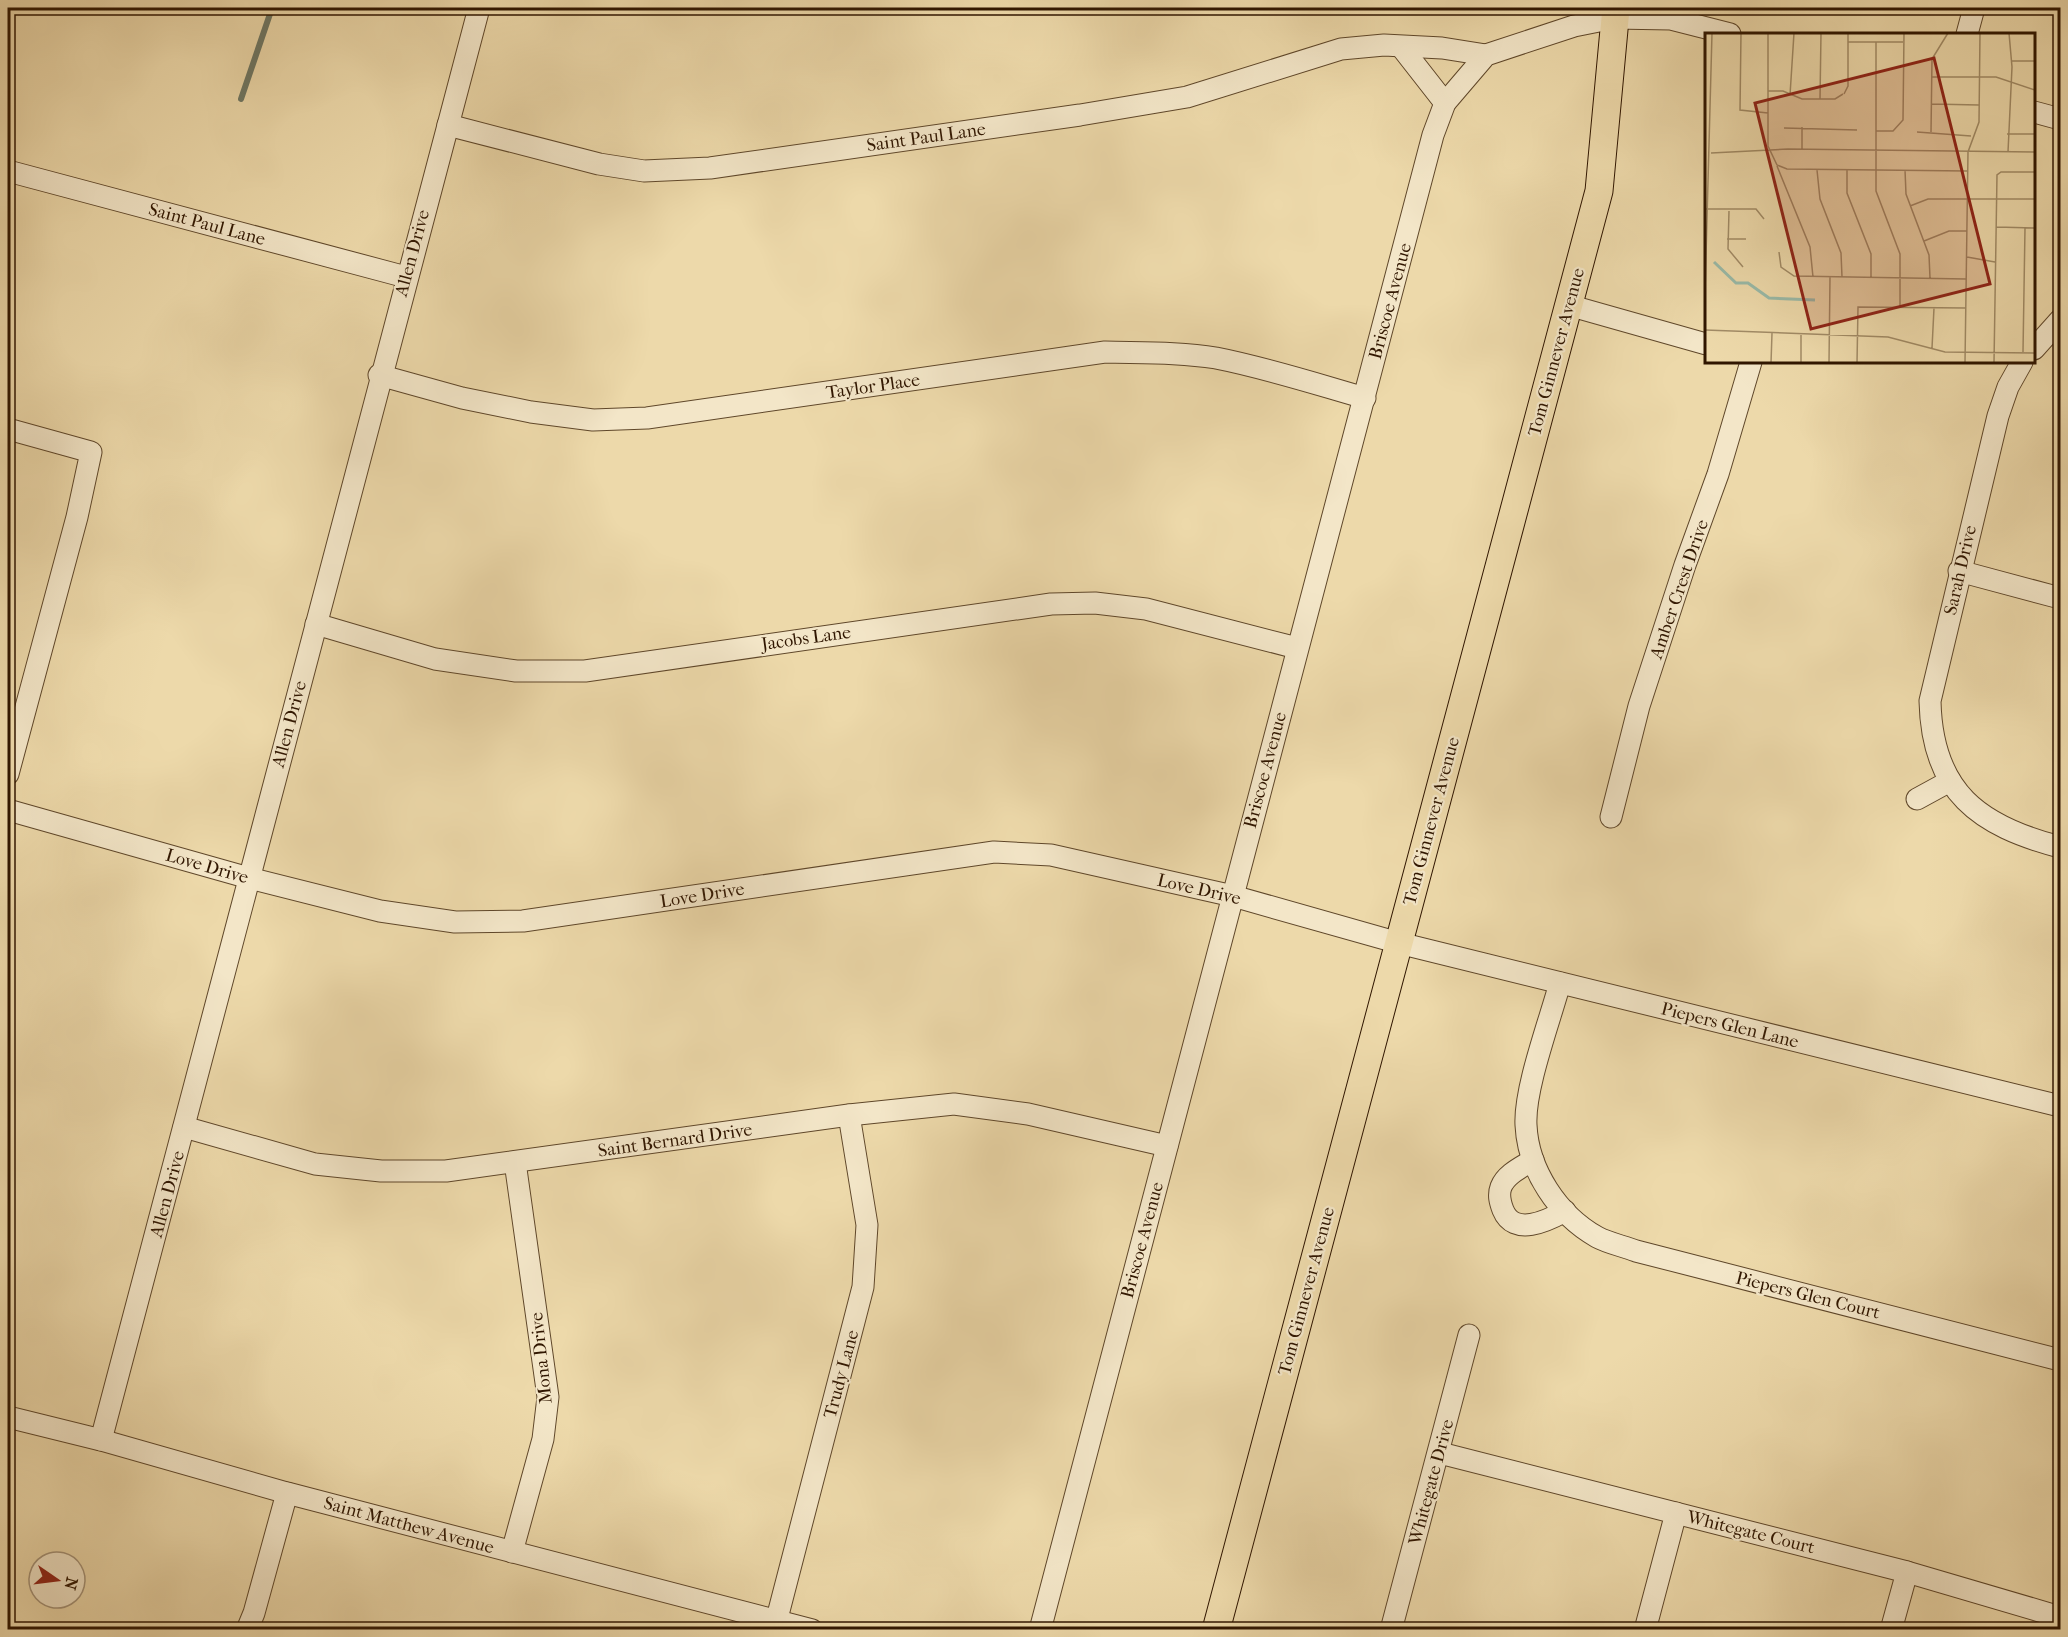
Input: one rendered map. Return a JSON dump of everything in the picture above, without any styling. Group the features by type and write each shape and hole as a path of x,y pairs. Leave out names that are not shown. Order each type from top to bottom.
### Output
{"main road":[{"name":"Tom Ginnever Avenue","path":"1215,1629 1599,191 1615,13"}],"street":[{"name":"Allen Drive","path":"101,1440 380,375 479,8"},
{"path":"1967,33 1974,8"},
{"path":"1486,55 1615,13 1671,19 1726,33"},
{"name":"Saint Paul Lane","path":"448,125 599,164 644,171 710,168 1080,115 1187,97 1341,49 1384,45 1402,48 1442,48 1486,55"},
{"path":"1402,48 1445,103"},
{"name":"Briscoe Avenue","path":"1040,1629 1433,135 1445,103 1486,55"},
{"path":"2035,112 2061,119"},
{"name":"Saint Paul Lane","path":"8,171 406,277"},
{"path":"1568,305 1705,343"},
{"path":"2035,348 2060,322"},
{"name":"Taylor Place","path":"380,375 462,398 593,420 647,418 1105,352 1165,353 1215,358 1365,398"},
{"name":"Amber Crest Drive","path":"1611,818 1639,706 1685,565 1718,474 1751,363"},
{"name":"Sarah Drive","path":"2021,363 2008,387 1998,416 1959,571 1930,702 1935,747 1950,781 1976,811 2015,834 2061,847"},
{"path":"8,429 91,452 77,517 8,774"},
{"path":"1959,571 2061,598"},
{"name":"Jacobs Lane","path":"316,624 435,658 516,671 585,671 1040,606 1095,603 1146,609 1297,648"},
{"path":"1917,799 1950,781"},
{"name":"Love Drive","path":"8,810 249,878 380,911 455,922 523,921 994,852 1051,855 1233,896 1399,943"},
{"name":"Piepers Glen Lane","path":"1399,943 2061,1106"},
{"name":"Piepers Glen Court","path":"1560,983 1530,1091 1526,1124 1533,1160 1551,1195 1565,1211 1597,1237 1635,1251 2061,1360"},
{"name":"Saint Bernard Drive","path":"184,1127 315,1164 381,1171 446,1171 849,1115 954,1104 1028,1114 1167,1146"},
{"name":"Trudy Lane","path":"775,1625 863,1287 867,1225 849,1115"},
{"path":"1533,1160 1515,1171 1501,1186 1499,1200 1505,1215 1517,1224 1531,1225 1548,1220 1565,1211"},
{"name":"Mona Drive","path":"512,1552 543,1439 548,1397 515,1162"},
{"name":"Whitegate Drive","path":"1391,1629 1470,1335"},
{"name":"Saint Matthew Avenue","path":"8,1417 101,1440 287,1493 775,1625 812,1629"},
{"name":"Whitegate Court","path":"1440,1453 1907,1572 2061,1617"},
{"path":"247,1629 254,1613 287,1493"},
{"path":"1645,1629 1676,1514"},
{"path":"1891,1629 1907,1572"}],"waterway":[{"path":"241,99 272,8"}]}
